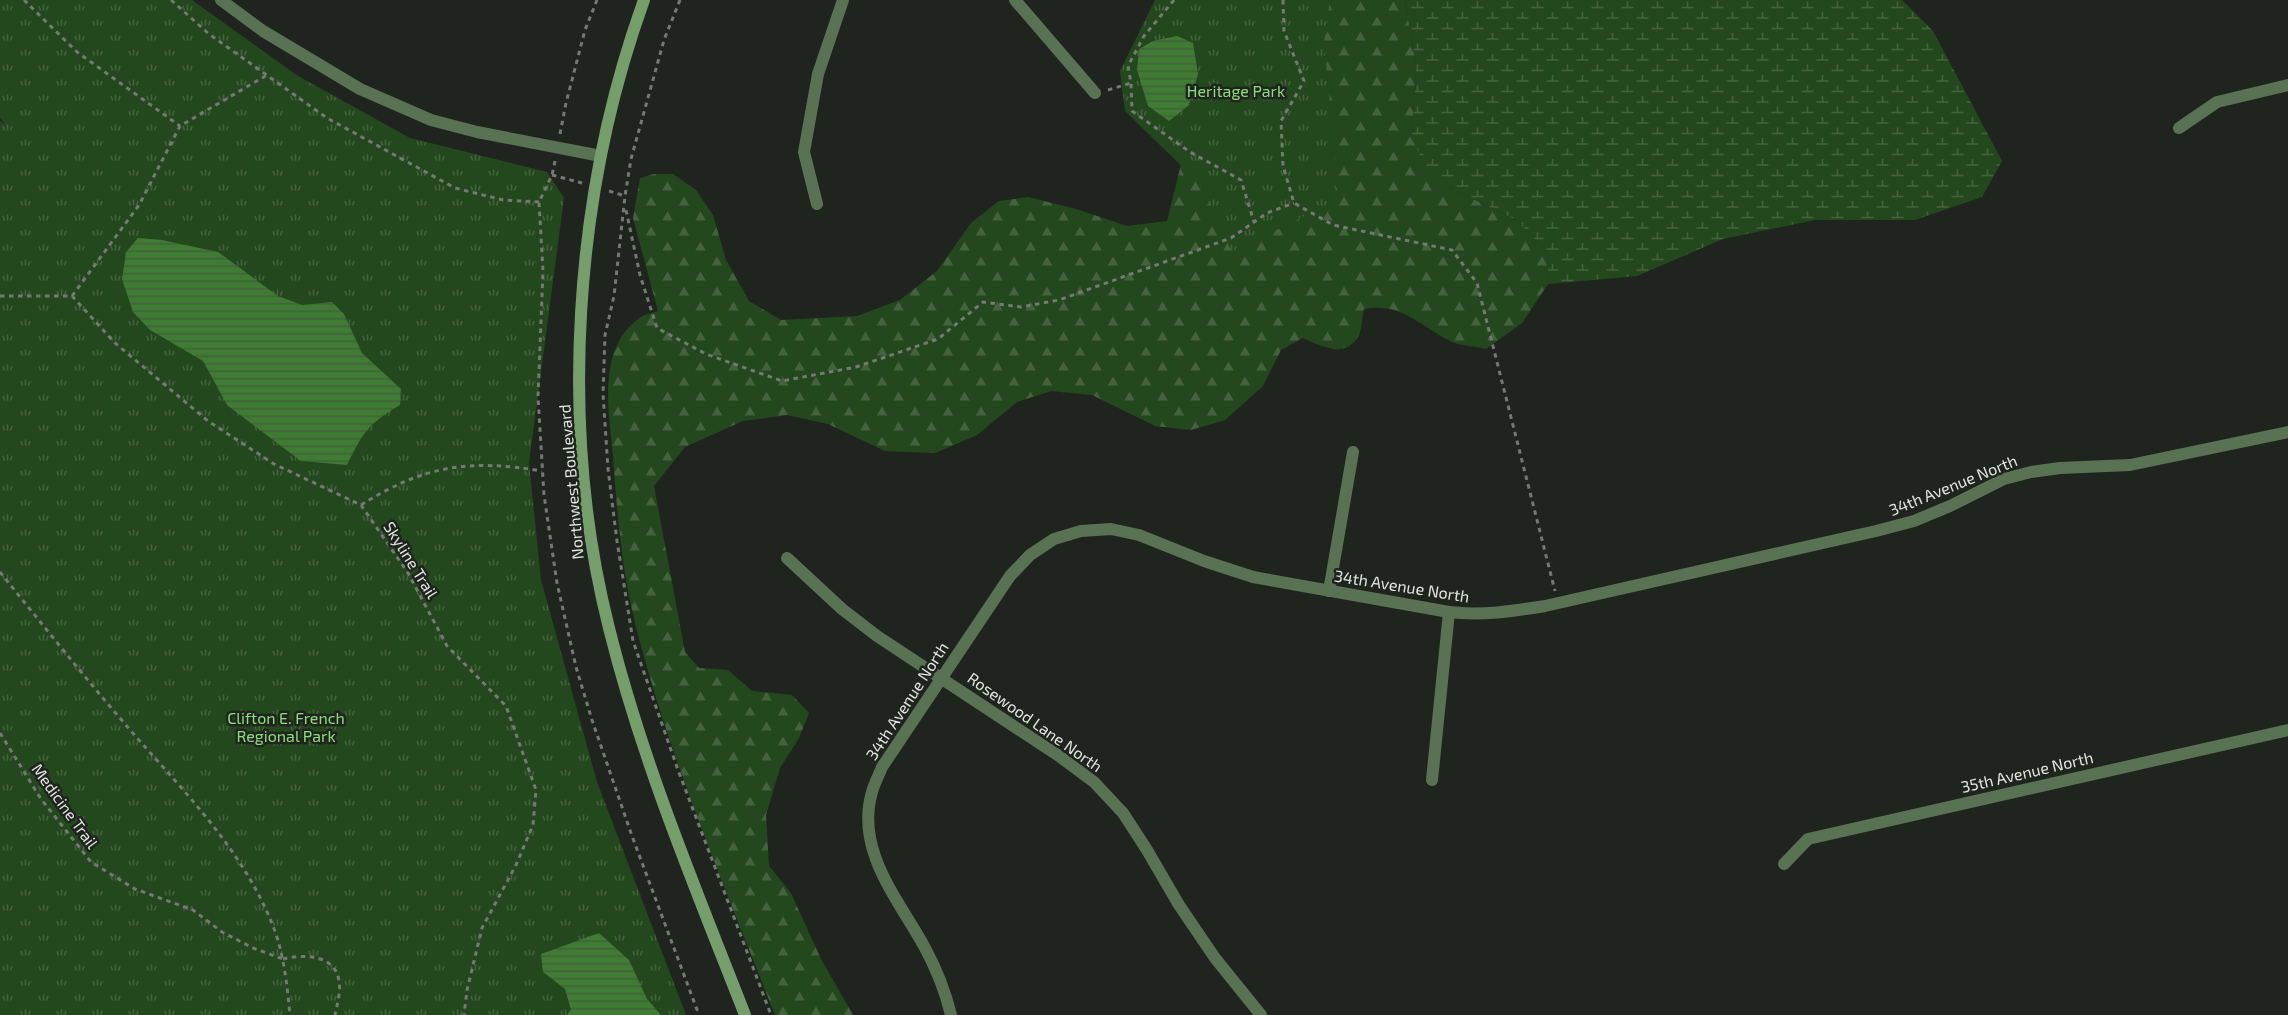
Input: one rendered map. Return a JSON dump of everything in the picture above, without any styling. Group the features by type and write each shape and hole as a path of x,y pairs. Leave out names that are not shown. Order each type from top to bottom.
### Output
{"main road":[{"name":"Northwest Boulevard","path":"644,0 610,113 594,199 584,286 580,375 583,462 591,546 608,627 630,707 657,789 745,1015"}],"street":[{"path":"221,0 263,31 360,89 431,120 477,132 601,156"},
{"path":"817,204 804,152 818,74 843,0"},
{"path":"1022,3 1095,93"},
{"path":"2179,128 2217,102 2288,85"},
{"name":"34th Avenue North","path":"951,1015 938,973 882,877 872,850 868,822 871,794 882,767 1010,576 1030,555 1054,539 1082,531 1111,529 1139,535 1204,561 1253,577 1449,612 1504,613 1558,603 1876,531 1914,520 1950,506 2004,479 2031,472 2060,468 2130,465 2288,432"},
{"path":"1329,591 1353,452"},
{"name":"Rosewood Lane North","path":"787,558 842,609 877,636 1059,756 1094,782 1123,813 1179,905 1215,958 1261,1015"},
{"path":"1432,780 1449,612"},
{"name":"35th Avenue North","path":"1784,864 1808,839 2288,730"}],"path":[{"path":"24,0 77,52 180,126"},
{"path":"171,0 210,34 327,118 455,188 503,200 539,202"},
{"path":"562,127 585,30 597,0"},
{"path":"680,0 664,40 631,159 624,196 640,275 657,328 706,354 782,381 856,367 938,339 983,302 1021,306 1059,300 1231,238 1267,213 1294,203"},
{"path":"1174,0 1144,36 1128,66 1132,111 1190,152 1241,180 1254,222"},
{"path":"1282,0 1284,31 1304,81 1281,121 1283,166 1294,203 1333,225 1452,250 1477,283 1558,603"},
{"path":"72,296 140,205 180,126 267,75"},
{"path":"1095,93 1131,83"},
{"path":"552,175 539,202 543,271 538,397 550,540 557,583 576,667 632,836 699,1015"},
{"path":"625,207 619,235 614,296 605,335 603,394 614,520 633,641 678,770 771,1015"},
{"path":"0,296 72,296 115,343 208,421 274,464 361,505 389,487 428,473 463,465 502,465 543,471"},
{"name":"Skyline Trail","path":"361,505 408,573 447,645 506,706 536,790 533,825 516,865 482,928 467,990 464,1015"},
{"path":"0,572 71,662 227,843 255,887 273,926 283,959 290,1015"},
{"name":"Medicine Trail","path":"0,733 41,799 91,862 135,890 193,910 222,932 253,948 283,959"},
{"path":"283,959 301,955 323,960 333,967 339,981 335,1015"}],"green space":[{"name":"Clifton E. French Regional Park","path":"0,0 192,0 298,76 410,138 547,172 564,198 529,463 541,580 597,782 686,1015 0,1015 0,121 5,124 0,118"},
{"name":"Heritage Park","path":"1155,0 1330,0 1324,42 1339,199 1232,252 1198,182 1125,111 1120,71"},
{"path":"1162,0 1405,0 1416,63 1412,137 1447,186 1516,220 1547,252 1548,284 1522,323 1486,349 1450,341 1399,312 1389,309 1364,309 1358,337 1352,344 1346,348 1332,349 1303,338 1281,350 1263,386 1225,420 1191,430 1155,426 1092,395 1051,391 1017,402 977,435 935,453 885,451 828,424 787,415 743,421 685,447 654,486 685,652 699,668 728,670 752,691 792,695 809,713 799,738 780,768 766,815 769,866 791,893 821,959 853,1015 775,1015 718,871 665,726 636,627 627,585 616,499 608,400 611,362 617,345 627,330 643,316 658,311 633,218 640,178 654,174 673,174 696,190 713,215 726,260 749,301 781,320 857,316 900,300 937,271 971,223 999,201 1028,197 1076,209 1127,226 1167,221 1184,152"},
{"path":"1405,0 1902,0 1933,31 2002,161 1982,197 1915,220 1815,220 1723,239 1637,276 1548,284 1547,252 1516,220 1447,186 1426,169 1412,137 1416,63"}],"shaded area":[{"path":"1177,36 1193,43 1198,74 1189,105 1169,121 1148,106 1137,70 1139,49 1153,41"},
{"path":"138,238 162,240 218,252 278,296 302,305 332,302 344,314 362,353 401,389 400,405 373,424 358,444 347,465 301,461 227,405 203,361 150,330 133,312 122,279 126,252"},
{"path":"599,933 629,960 647,999 661,1015 567,1015 571,1010 565,989 543,972 541,954"}]}
